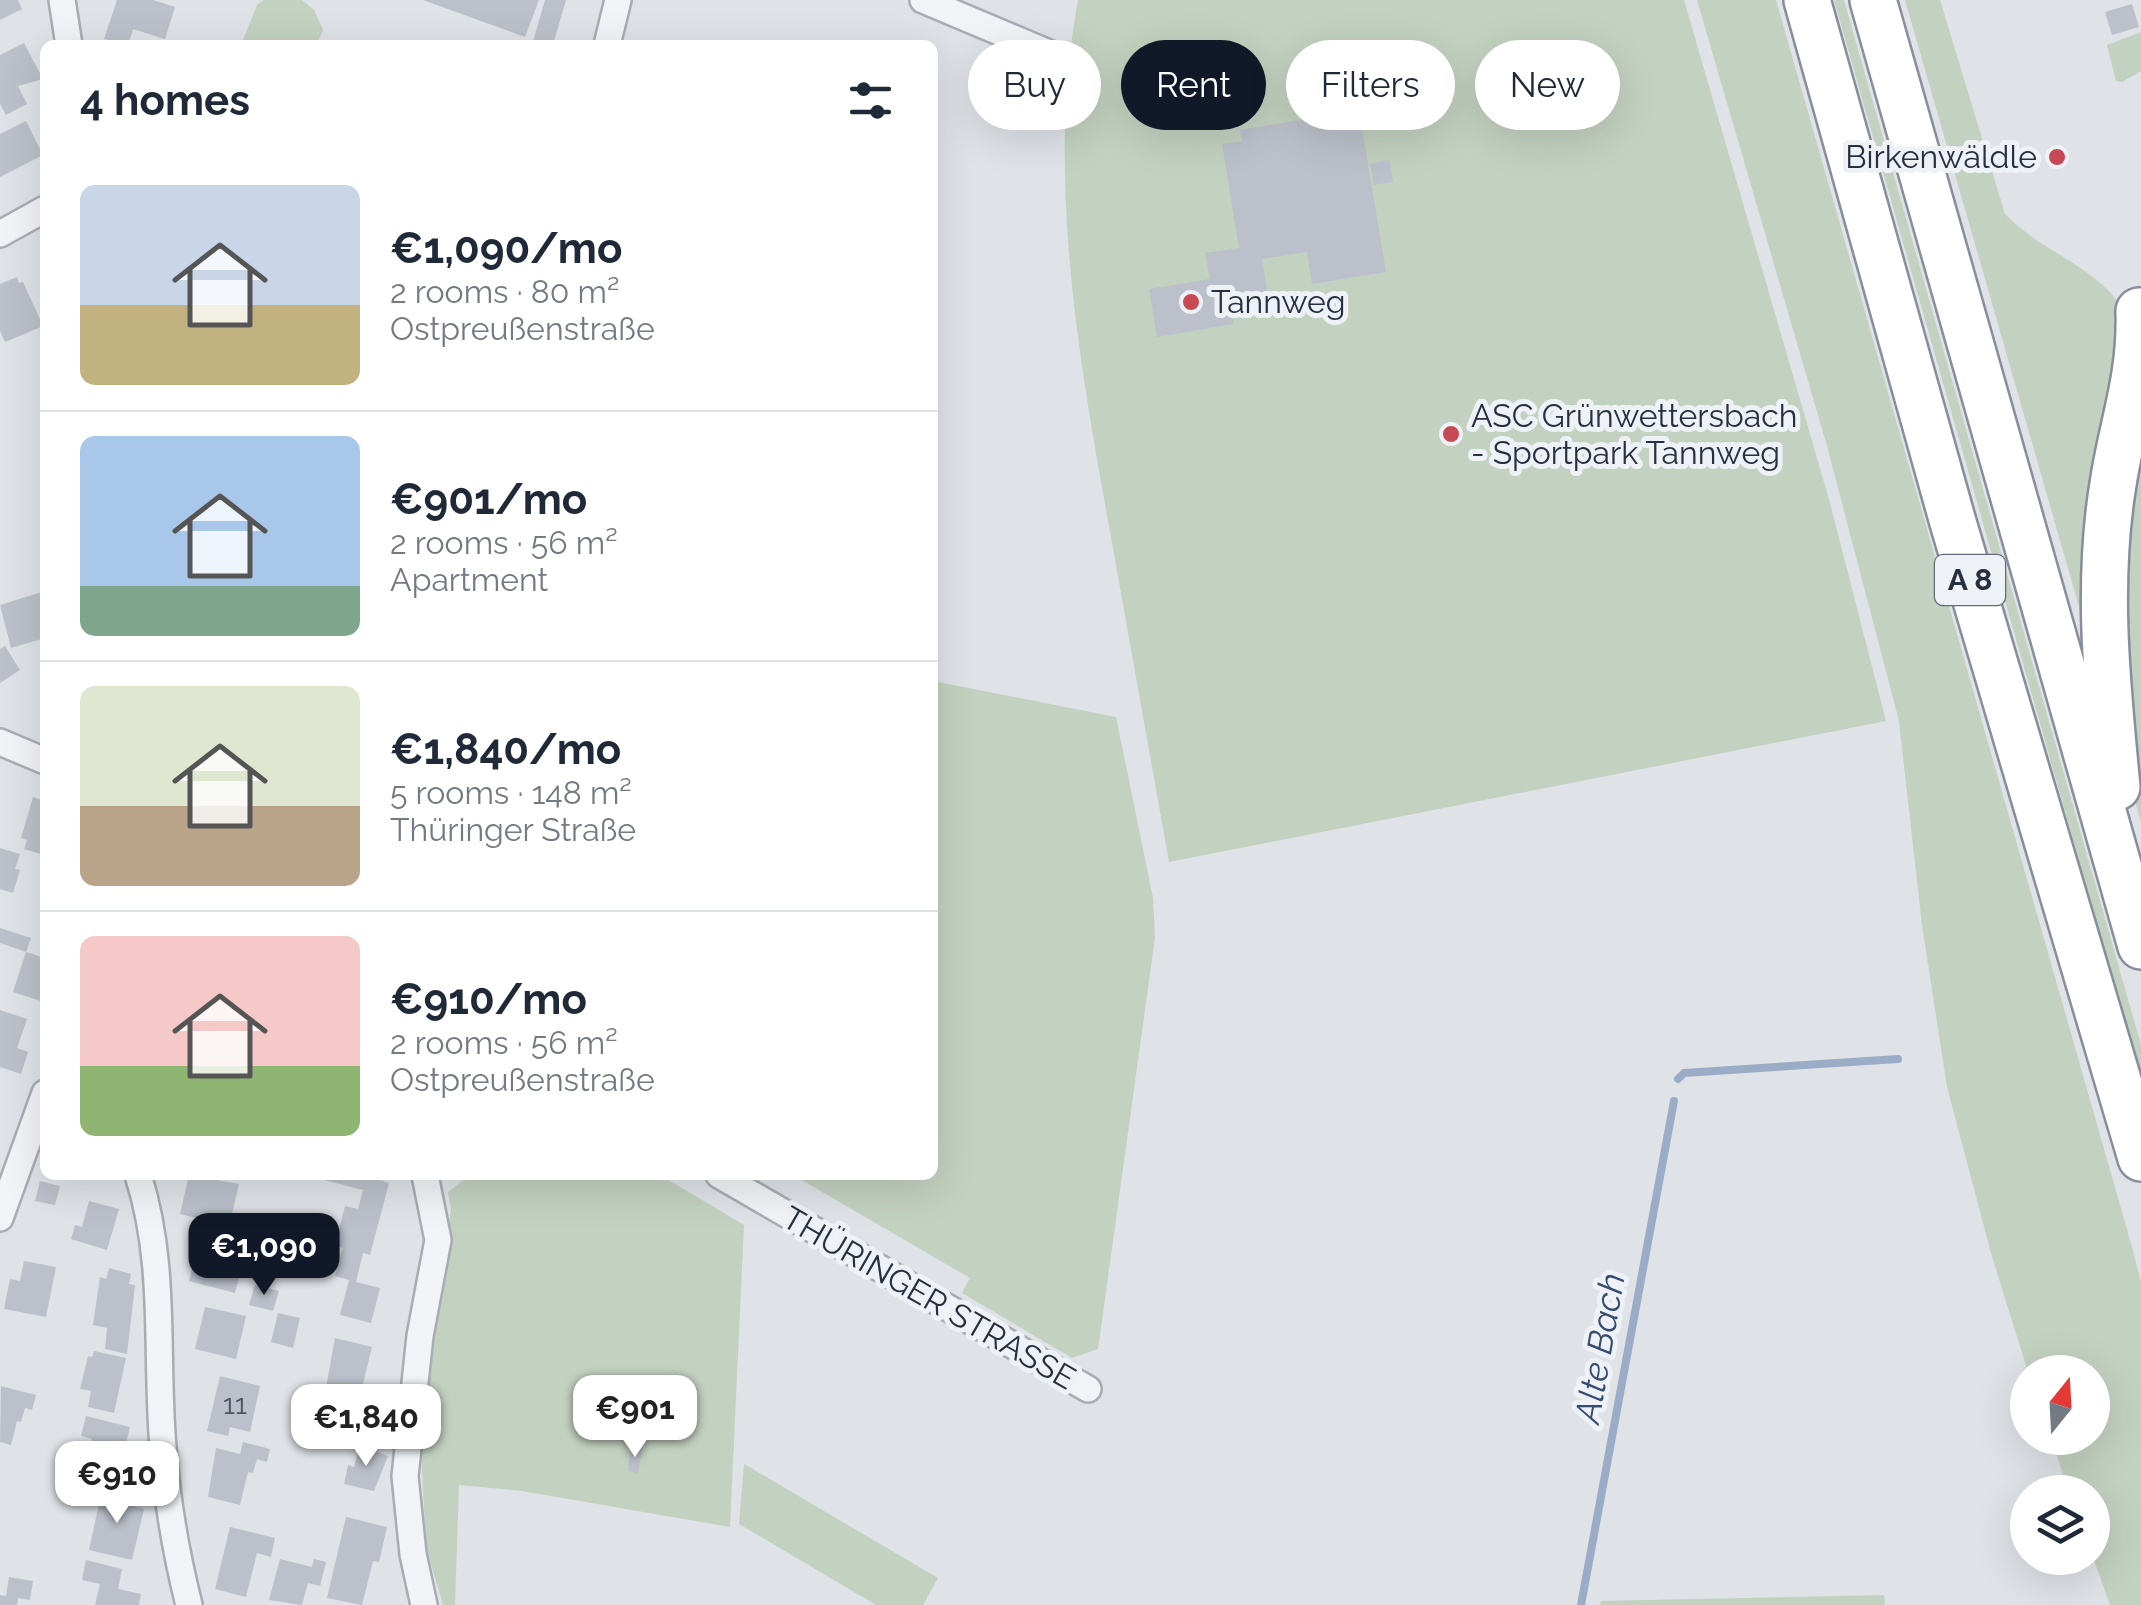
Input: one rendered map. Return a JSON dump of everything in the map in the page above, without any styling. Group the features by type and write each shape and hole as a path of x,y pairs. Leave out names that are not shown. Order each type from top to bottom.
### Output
{"highway":[{"name":"A 8","path":"1807,0 1952,519 2141,1158"},
{"name":"A 8","path":"1873,0 2141,946"},
{"path":"2127,893 2104,629 2114,477 2140,360 2139,311"}],"street":[{"path":"62,0 68,40"},
{"path":"607,40 618,0"},
{"path":"923,0 1018,40"},
{"path":"0,234 40,212"},
{"path":"0,742 40,759"},
{"path":"0,1218 40,1106"},
{"path":"140,1180 159,1268 162,1446 174,1545 189,1605"},
{"path":"424,1605 413,1554 405,1476 420,1336 438,1240 427,1180"},
{"name":"THÜRINGER STRASSE","path":"727,1180 1088,1390"}],"green space":[{"path":"264,0 302,0 314,10 323,30 319,40 243,40 257,5"},
{"name":"ASC Grünwettersbach - Sportpark Tannweg","path":"1078,0 1684,0 1830,503 1886,721 1169,862 1077,330 1066,197 1065,130 1101,130 1101,40 1072,40"},
{"path":"1697,0 1776,0 2132,1247 2141,1282 2141,1605 2110,1605 2099,1575 2110,1575 2110,1475 2063,1475 2057,1455 2110,1455 2110,1355 2023,1355 1991,1253 1947,1087 1922,925 1899,721 1827,446"},
{"path":"1834,0 1844,0 2141,1045 2141,1078"},
{"path":"1905,0 1940,0 2005,214 2098,281 2124,310 2086,631"},
{"path":"2141,32 2141,71 2122,82 2116,81 2107,45"},
{"path":"2141,445 2141,822 2130,783 2115,689 2135,451"},
{"path":"938,682 1116,717 1153,898 1155,938 1098,1349 1072,1358 962,1293 970,1278 802,1180 938,1180"},
{"path":"464,1180 668,1180 744,1225 730,1527 522,1491 459,1485 455,1605 443,1605 426,1547 420,1431 451,1209 448,1192"},
{"path":"744,1464 938,1578 923,1605 876,1605 739,1524"},
{"path":"1884,1595 1885,1605 1600,1605 1601,1601"}],"building":[{"path":"0,0 18,0 22,9 0,20"},
{"path":"117,0 153,0 175,7 165,39 133,29 130,40 104,39"},
{"path":"423,0 539,0 525,37"},
{"path":"545,0 566,0 554,40 533,40"},
{"path":"2132,4 2139,27 2112,35 2105,12"},
{"path":"24,43 40,73 40,80 18,86 27,104 6,115 0,104 0,55"},
{"path":"26,121 40,157 0,177 0,134"},
{"path":"1286,122 1286,130 1362,130 1386,272 1312,284 1307,252 1262,259 1270,308 1232,314 1234,324 1157,337 1149,289 1210,279 1205,253 1239,248 1222,144 1242,141 1240,130 1266,130 1266,126"},
{"path":"1389,160 1393,182 1374,185 1370,164"},
{"path":"17,277 19,283 23,282 40,327 5,342 0,331 0,284"},
{"path":"40,593 40,639 11,648 0,605"},
{"path":"5,646 20,670 0,683 0,649"},
{"path":"33,797 40,799 40,854 24,849 27,840 21,838"},
{"path":"0,848 20,854 13,893 0,889"},
{"path":"0,928 31,938 26,952 0,943"},
{"path":"26,952 40,956 40,1001 13,992"},
{"path":"0,1010 27,1019 17,1048 28,1052 21,1074 0,1067"},
{"path":"188,1180 239,1184 229,1226 180,1214"},
{"path":"324,1180 389,1183 370,1255 363,1253 356,1282 380,1288 371,1323 340,1315 349,1280 335,1276 343,1248 335,1246 345,1206 358,1209 363,1190"},
{"path":"40,1181 60,1186 55,1205 35,1201"},
{"path":"89,1201 119,1209 107,1250 71,1239 75,1225 82,1227"},
{"path":"200,1239 246,1250 235,1293 189,1281"},
{"path":"24,1261 56,1267 46,1317 4,1309 10,1279 20,1281"},
{"path":"109,1268 131,1274 129,1284 135,1285 127,1354 105,1349 107,1328 93,1325 100,1277 106,1279"},
{"path":"255,1285 279,1291 273,1311 249,1305"},
{"path":"205,1307 246,1316 236,1359 195,1349"},
{"path":"278,1313 300,1318 293,1348 271,1342"},
{"path":"335,1338 372,1347 360,1396 366,1397 355,1446 317,1437"},
{"path":"94,1351 126,1358 114,1413 88,1407 91,1391 80,1389 88,1356 92,1357"},
{"path":"220,1376 260,1386 250,1432 230,1427 228,1436 207,1431"},
{"path":"1,1386 36,1395 32,1410 25,1408 21,1422 17,1421 11,1445 0,1442"},
{"path":"86,1416 130,1427 122,1460 130,1462 125,1483 106,1479 107,1473 85,1467 92,1439 81,1436"},
{"path":"243,1442 270,1449 267,1462 257,1459 253,1473 248,1472 240,1505 208,1497 216,1448 240,1454"},
{"path":"360,1445 388,1456 374,1491 344,1484 348,1465 354,1467"},
{"path":"631,1447 642,1448 638,1473 628,1471"},
{"path":"111,1490 138,1496 136,1507 144,1509 132,1560 89,1550 100,1499 109,1501"},
{"path":"346,1517 387,1527 379,1562 373,1561 362,1605 327,1598"},
{"path":"230,1527 275,1538 271,1557 257,1553 246,1597 215,1589"},
{"path":"280,1559 312,1567 314,1559 326,1562 320,1586 308,1583 302,1605 269,1600"},
{"path":"86,1560 122,1569 118,1589 141,1594 139,1605 95,1605 100,1584 82,1580"},
{"path":"9,1577 33,1581 30,1600 18,1598 17,1605 0,1605 0,1595 6,1596"}],"waterway":[{"name":"Alte Bach","path":"1678,1079 1684,1073 1898,1059"},
{"name":"Alte Bach","path":"1581,1605 1674,1101"}],"place":[{"name":"Birkenwäldle","path":"2057,157"},
{"name":"Tannweg","path":"1191,302"},
{"name":"ASC Grünwettersbach - Sportpark Tannweg","path":"1451,434"}]}
